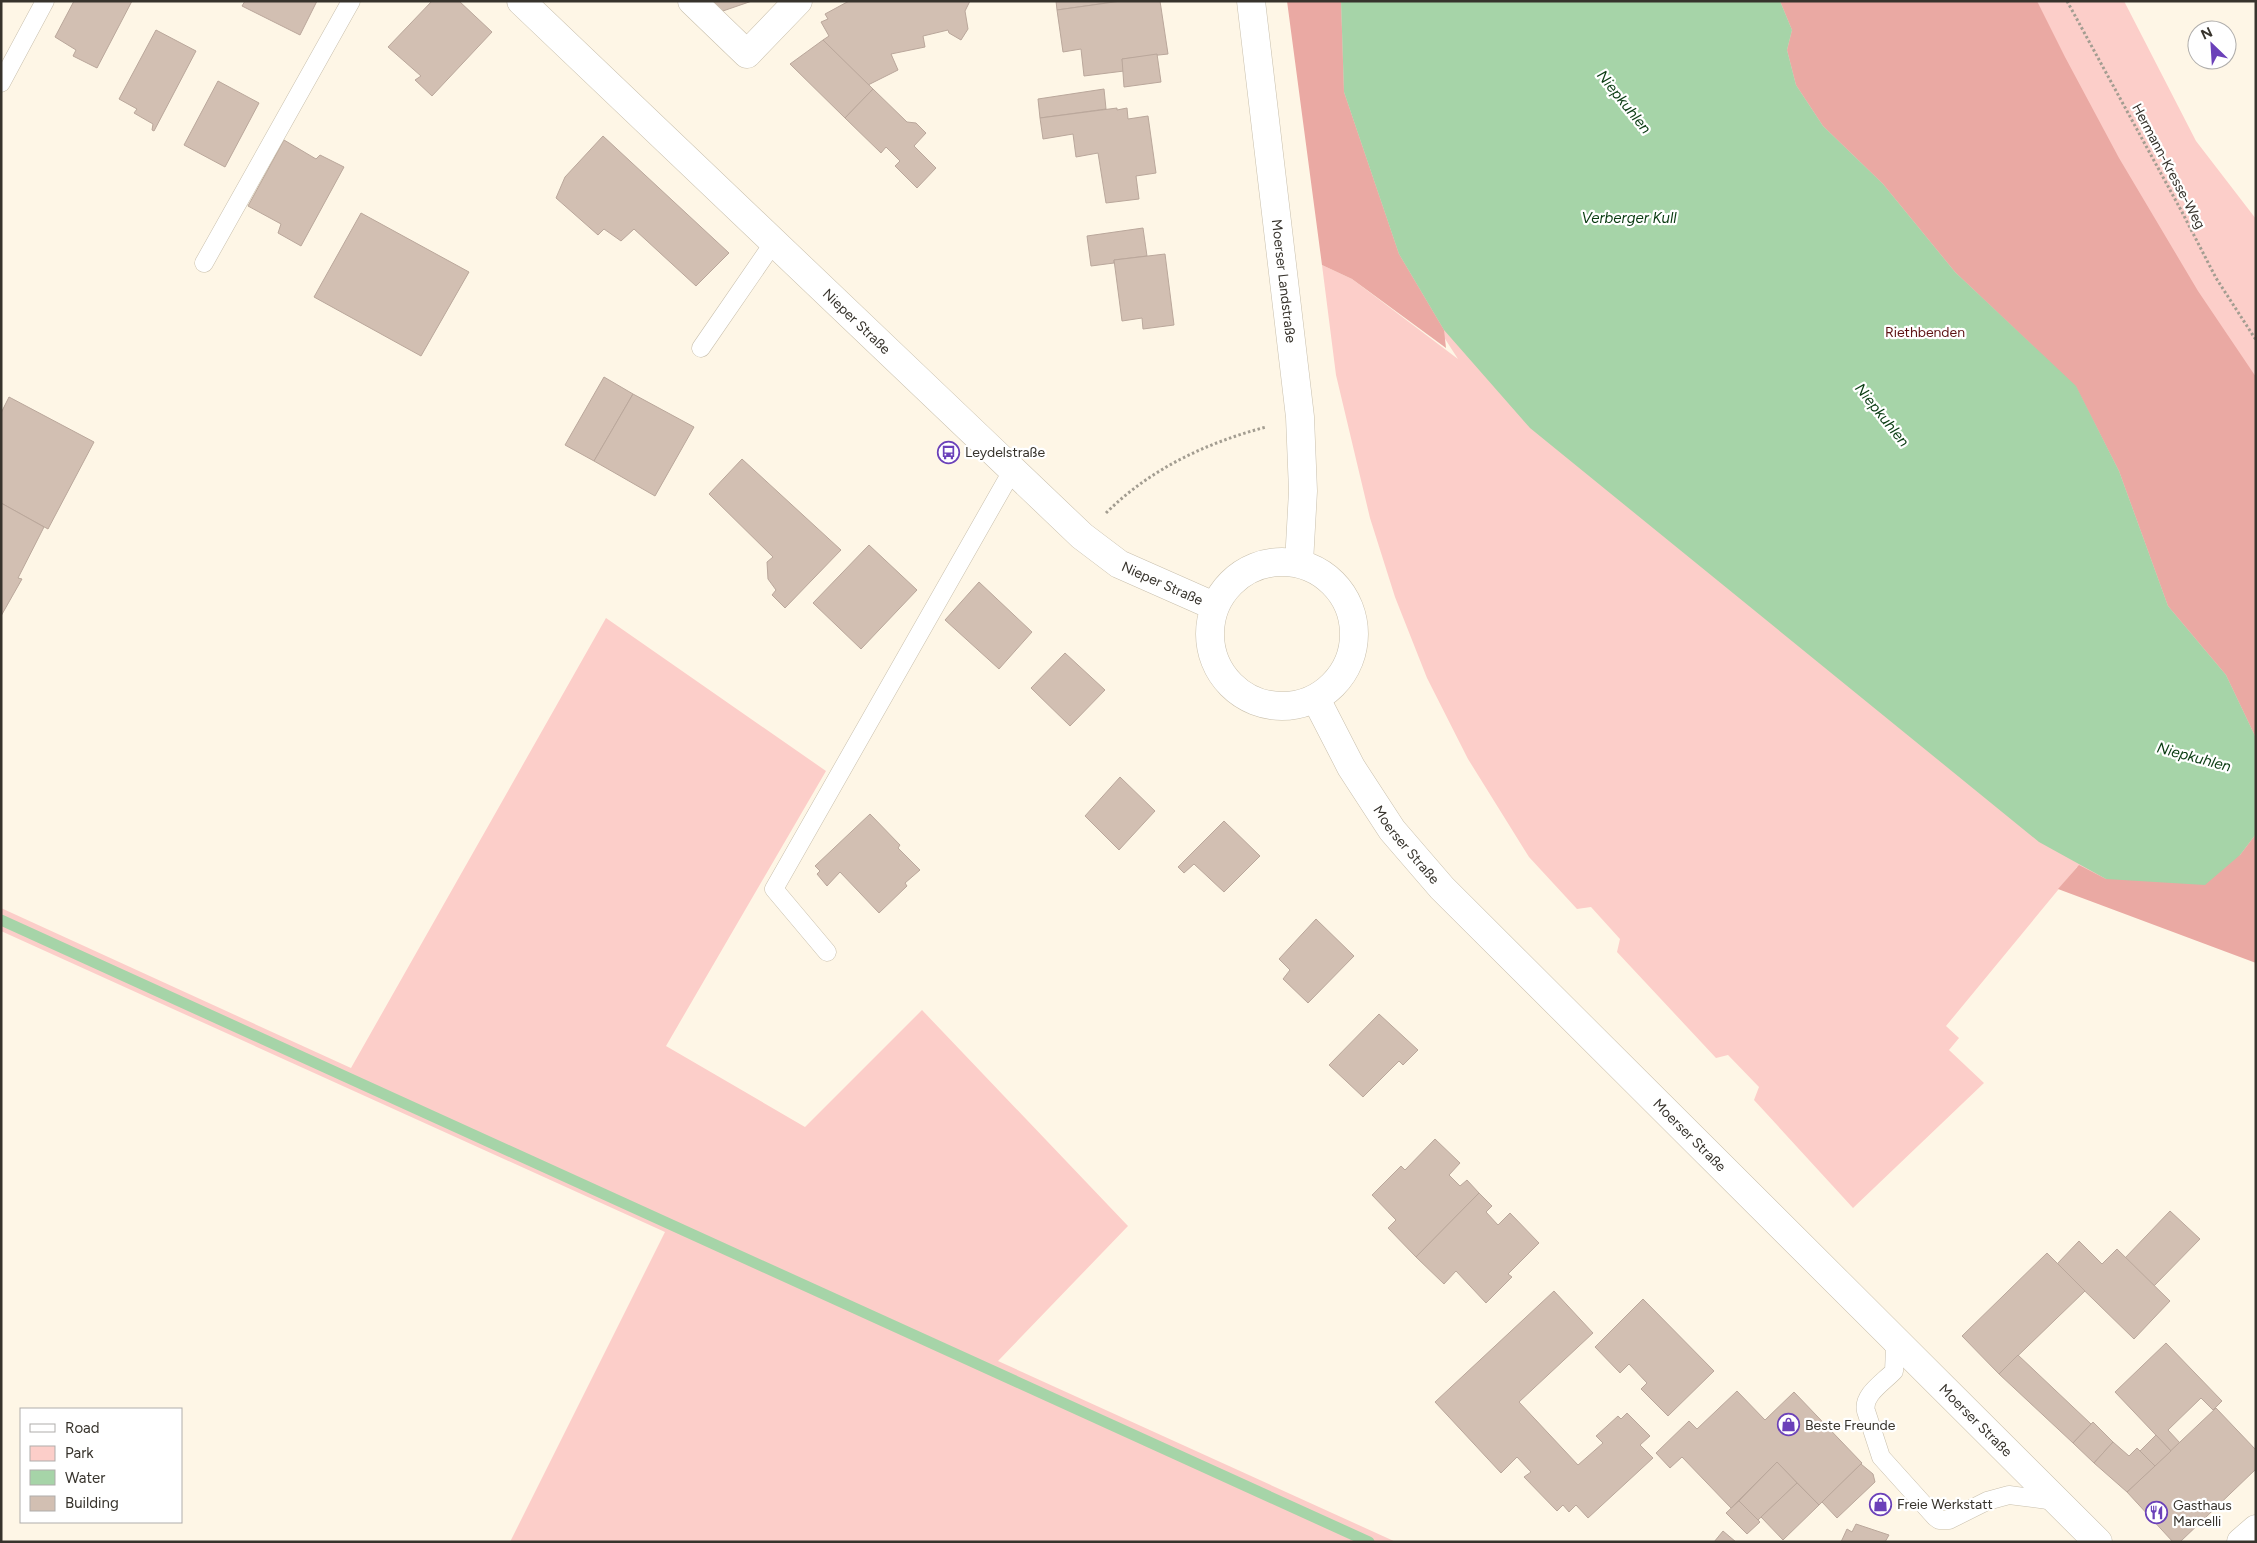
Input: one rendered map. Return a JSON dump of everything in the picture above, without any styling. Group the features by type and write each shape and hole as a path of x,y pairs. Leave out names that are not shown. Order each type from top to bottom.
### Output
{"main road":[{"name":"Nieper Straße","path":"521,1 1082,536 1118,564 1214,606"},
{"path":"692,1 747,54 798,1"},
{"name":"Moerser Landstraße","path":"1251,1 1300,417 1303,491 1299,562"},
{"path":"1274,561 1299,562 1322,572 1342,592 1354,618 1354,650 1341,678 1316,699 1286,707 1256,702 1234,689 1217,667 1209,636 1214,606 1228,585 1252,567 1274,561"},
{"name":"Moerser Straße","path":"1316,699 1356,775 1392,830 1442,888 2098,1542"},
{"path":"2241,1542 2256,1529"}],"lane":[{"path":"1,83 45,1"},
{"path":"204,263 351,1"},
{"path":"700,348 774,242"},
{"path":"826,952 774,889 1012,470"},
{"path":"1883,1328 1894,1349 1894,1371 1868,1397 1865,1406 1866,1411 1881,1457 1935,1517 1939,1520 1949,1520 1987,1501 2009,1495 2048,1500 2061,1505"}],"path":[{"name":"Hermann-Kresse-Weg","path":"2067,1 2216,278 2256,340"},
{"path":"1082,536 1128,492 1174,462 1235,435 1300,417"}],"green space":[{"name":"Riethbenden","path":"1333,1 2124,1 2196,141 2256,219 2256,943 2077,867 1946,1026 1959,1038 1949,1050 1984,1083 1853,1208 1754,1100 1759,1087 1728,1055 1716,1058 1617,952 1620,939 1591,907 1577,909 1529,857 1468,759 1427,678 1395,597 1370,518 1336,375 1322,265 1352,279 1458,359 1369,221 1336,78"},
{"path":"606,618 826,771 666,1046 805,1127 922,1010 1128,1226 998,1361 1396,1542 510,1542 665,1232 1,931 1,908 351,1068"}],"shaded area":[{"path":"1287,1 1341,1 1344,92 1399,254 1444,330 1446,348 1352,279 1322,265"},
{"path":"1780,1 2037,1 2119,158 2198,291 2256,377 2256,738 2226,675 2168,606 2119,471 2076,387 1955,272 1883,184 1823,126 1796,85 1787,50 1792,30"},
{"path":"2256,834 2256,963 2058,889 2079,865 2106,879 2240,855"}],"water":[{"name":"Verberger Kull","path":"1341,1 1780,1 1792,30 1787,50 1796,85 1823,126 1883,184 1955,272 2076,386 2119,471 2168,606 2226,675 2256,738 2256,834 2240,855 2205,885 2106,879 2039,842 1530,428 1444,330 1399,254 1344,92"}],"building":[{"path":"74,1 132,1 97,68 73,56 76,50 55,37"},
{"path":"245,1 317,1 300,35 242,6"},
{"path":"432,1 459,1 492,32 432,96 415,80 421,76 388,47"},
{"path":"713,1 752,1 717,13"},
{"path":"849,1 970,1 965,11 968,29 961,40 949,33 948,30 923,36 925,47 891,54 898,70 868,85 823,40 829,36 821,22 828,19 825,14"},
{"path":"1056,1 1121,1 1057,10"},
{"path":"1121,1 1160,1 1168,54 1122,59 1124,71 1084,76 1081,49 1063,52 1057,10"},
{"path":"156,30 196,51 154,131 152,130 153,124 134,113 137,109 119,99"},
{"path":"823,40 873,89 845,118 790,64"},
{"path":"1157,54 1161,82 1124,87 1122,59"},
{"path":"218,81 259,103 225,167 184,145"},
{"path":"873,89 907,122 916,123 926,133 914,146 936,168 917,188 895,166 900,161 886,147 881,153 845,118"},
{"path":"1104,89 1106,109 1040,118 1038,99"},
{"path":"1117,108 1117,110 1127,108 1128,119 1148,116 1156,173 1136,176 1139,199 1106,203 1098,153 1076,157 1073,134 1043,139 1040,118"},
{"path":"603,136 729,253 696,286 634,229 621,241 604,229 598,235 556,198 565,177"},
{"path":"284,140 316,159 320,155 344,167 301,246 278,233 281,224 248,206"},
{"path":"361,213 469,272 421,356 314,297"},
{"path":"1143,228 1147,256 1114,260 1114,263 1091,266 1087,236"},
{"path":"1165,254 1174,325 1143,329 1142,318 1122,321 1114,260"},
{"path":"604,377 633,394 594,461 565,445"},
{"path":"633,394 694,427 655,496 594,461"},
{"path":"9,397 94,442 48,529 1,503 1,413"},
{"path":"742,459 841,550 785,608 772,595 776,590 768,579 767,562 773,557 709,494"},
{"path":"1,503 44,527 18,578 22,579 1,616"},
{"path":"869,545 917,590 861,649 813,603"},
{"path":"979,582 1032,632 999,669 945,620"},
{"path":"1065,653 1105,690 1070,726 1031,688"},
{"path":"1120,777 1155,811 1119,850 1085,816"},
{"path":"870,814 900,845 898,848 920,870 905,883 907,886 879,913 840,872 827,886 817,874 820,871 815,866"},
{"path":"1224,821 1260,856 1224,892 1194,864 1184,873 1178,867"},
{"path":"1316,919 1354,956 1308,1003 1283,979 1290,970 1279,959"},
{"path":"1379,1014 1418,1050 1403,1065 1399,1061 1363,1097 1329,1065"},
{"path":"1435,1139 1460,1163 1449,1175 1460,1186 1467,1180 1479,1193 1416,1257 1388,1228 1396,1220 1372,1195 1401,1166 1405,1170"},
{"path":"1479,1193 1492,1206 1486,1212 1498,1225 1510,1213 1539,1243 1508,1274 1512,1277 1486,1303 1456,1271 1444,1284 1416,1257"},
{"path":"2170,1211 2200,1239 2154,1286 2125,1258"},
{"path":"2079,1241 2102,1264 2117,1249 2170,1301 2134,1339 2057,1264"},
{"path":"2047,1253 2085,1291 1999,1374 1962,1336"},
{"path":"1554,1291 1593,1333 1519,1402 1578,1465 1603,1443 1596,1436 1618,1416 1621,1419 1627,1413 1650,1436 1640,1445 1653,1458 1588,1518 1576,1505 1569,1512 1563,1505 1557,1511 1524,1477 1531,1472 1517,1457 1501,1473 1435,1402"},
{"path":"1643,1299 1714,1371 1668,1416 1641,1389 1647,1383 1629,1364 1620,1373 1595,1347"},
{"path":"2166,1343 2222,1401 2213,1410 2201,1398 2168,1430 2180,1443 2171,1451 2115,1392"},
{"path":"2018,1355 2091,1424 2073,1443 1999,1374"},
{"path":"1737,1391 1765,1420 1794,1392 1862,1463 1819,1505 1777,1462 1731,1508 1682,1457 1670,1468 1656,1453 1689,1421 1697,1429"},
{"path":"2216,1408 2256,1450 2256,1469 2180,1542 2173,1542 2127,1492"},
{"path":"2093,1422 2113,1442 2094,1463 2073,1443"},
{"path":"2156,1435 2171,1451 2155,1466 2140,1451"},
{"path":"2113,1442 2129,1456 2137,1448 2155,1466 2127,1492 2094,1463"},
{"path":"1777,1462 1797,1483 1758,1520 1739,1501"},
{"path":"1861,1464 1873,1474 1875,1482 1837,1518 1822,1502"},
{"path":"1797,1483 1819,1505 1783,1540 1761,1517"},
{"path":"1739,1501 1760,1522 1747,1534 1726,1513"},
{"path":"1856,1524 1889,1535 1885,1542 1841,1542 1847,1529 1852,1532"},
{"path":"1723,1531 1736,1542 1714,1542"}],"waterway":[{"path":"1,920 1369,1542"}],"place":[{"name":"Leydelstraße","path":"949,452"},
{"name":"Beste Freunde","path":"1789,1425"},
{"name":"Freie Werkstatt","path":"1881,1504"},
{"name":"Gasthaus Marcelli","path":"2157,1513"}],"water label":[{"name":"Niepkuhlen","path":"1624,102"},
{"name":"Niepkuhlen","path":"1882,415"},
{"name":"Niepkuhlen","path":"2194,757"}]}
